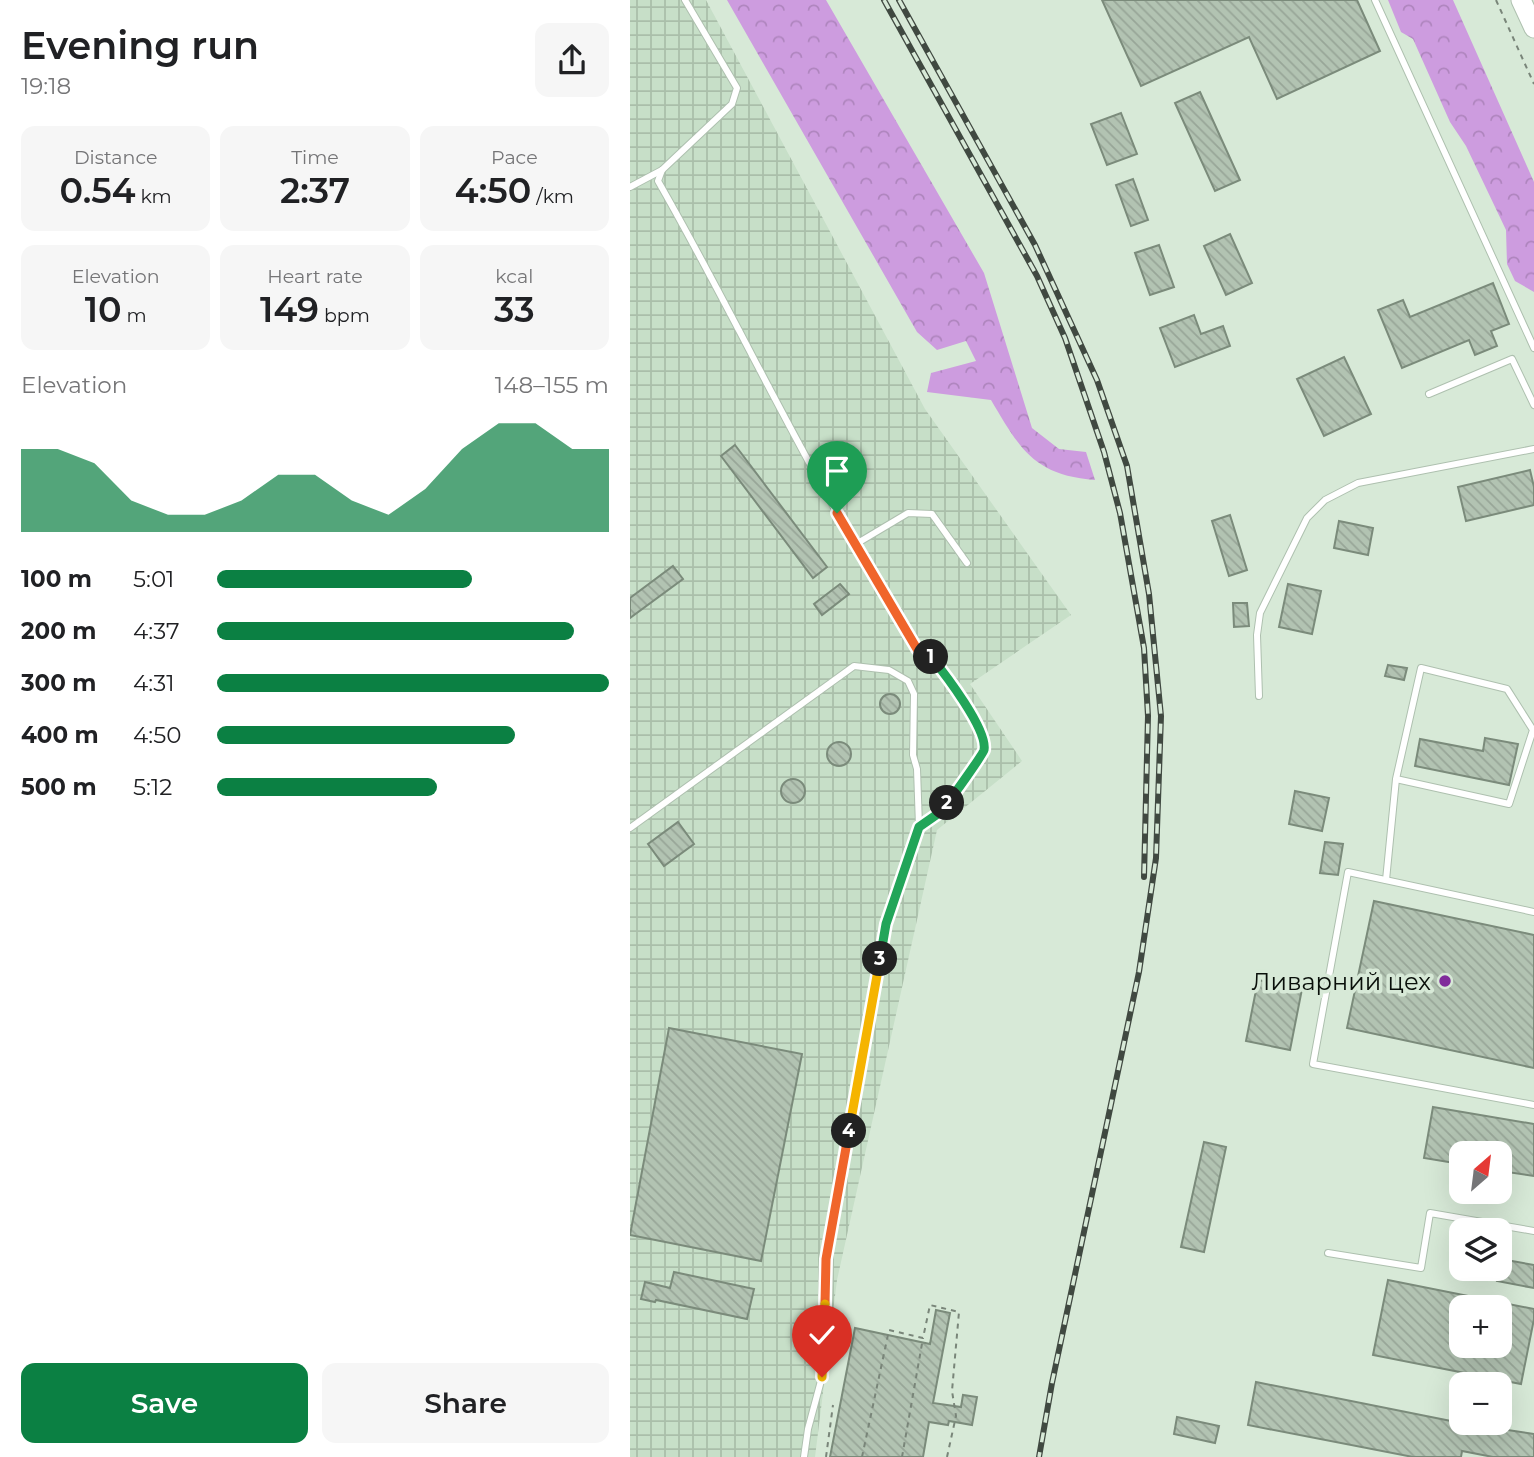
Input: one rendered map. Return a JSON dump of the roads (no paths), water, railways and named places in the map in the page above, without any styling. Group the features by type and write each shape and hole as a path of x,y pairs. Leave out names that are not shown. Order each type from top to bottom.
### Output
{"main road":[{"path":"1521,0 1534,28"}],"lane":[{"path":"630,187 662,170 732,104 737,88 685,0"},
{"path":"1375,0 1534,348"},
{"path":"662,170 658,181 708,269 830,500 917,649 930,656 953,684 985,740 984,754 974,764 954,796 939,813 919,827"},
{"path":"1429,394 1512,359 1534,405"},
{"path":"1259,696 1257,635 1260,613 1307,518 1325,500 1358,483 1534,449"},
{"path":"856,544 908,513 922,512 932,514 967,563"},
{"path":"630,828 854,666 889,670 908,681 914,694 913,755 917,769 919,827 886,924 826,1259 822,1377 808,1429 804,1457"},
{"path":"1386,880 1396,779 1421,668 1507,689 1533,730 1509,804 1396,779"},
{"path":"1534,912 1348,872 1313,1064 1534,1105"},
{"path":"1328,1253 1421,1268 1430,1213 1534,1231"}],"railway":[{"path":"884,0 1037,276 1065,338 1104,452 1120,513 1144,648 1148,716 1144,877"},
{"path":"899,0 1035,245 1097,380 1127,466 1149,594 1161,716 1156,858 1139,972 1052,1383 1039,1457"}],"place":[{"name":"Ливарний цех","path":"1445,981"}]}
